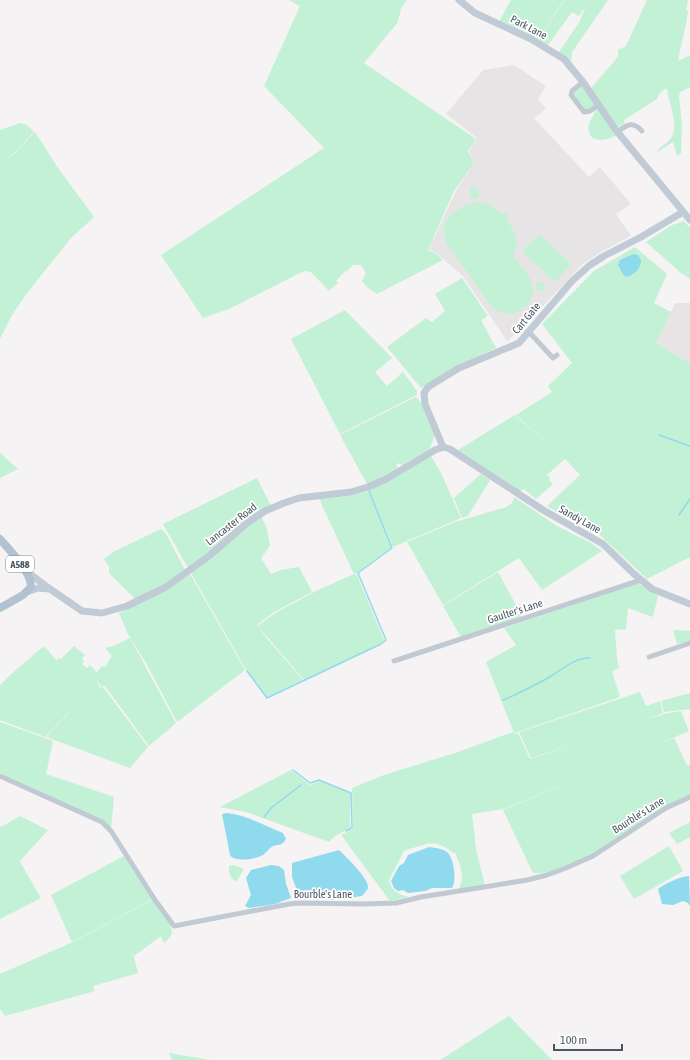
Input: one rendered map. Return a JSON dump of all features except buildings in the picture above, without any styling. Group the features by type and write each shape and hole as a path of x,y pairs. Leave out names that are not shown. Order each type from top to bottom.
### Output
{"main road":[{"name":"Park Lane","path":"459,0 475,13 531,39 564,59 583,82 617,132 690,220"},
{"name":"Cart Gate","path":"443,448 425,404 424,393 428,387 459,368 519,343 572,281 590,264 641,237 683,212"},
{"name":"Sandy Lane","path":"443,448 450,449 543,510 603,544 652,589 690,604"},
{"name":"Lancaster Road","path":"26,571 82,611 102,613 127,606 166,587 209,556 247,523 284,502 299,498 351,492 368,487 386,479 435,450 443,448"},
{"name":"A588","path":"0,539 26,571 31,581 31,587 27,592"},
{"path":"0,608 27,592 38,588 50,589"}],"street":[{"path":"583,82 572,92 571,95 584,112 590,111 599,105"},
{"path":"617,132 627,125 638,123 642,132"},
{"path":"528,332 553,358 557,355"},
{"name":"Gaulter's Lane","path":"394,661 641,580"},
{"path":"649,657 690,644"},
{"name":"Bourble's Lane","path":"0,776 102,822 111,832 155,900 174,926 289,904 396,903 421,897 540,876 566,868 593,856 666,808 690,797"}],"shaded area":[{"path":"514,65 546,86 538,99 546,109 534,118 589,177 600,167 631,204 616,214 631,236 601,252 583,264 518,332 507,341 463,276 435,252 429,249 456,191 474,163 469,151 477,138 446,114 483,70"},
{"path":"675,303 690,303 690,363 656,343"}],"green space":[{"path":"289,0 407,0 401,8 398,22 364,63 476,139 468,151 474,163 454,191 428,250 435,253 443,260 377,294 368,288 362,281 366,273 361,265 353,265 346,272 345,271 336,281 338,283 329,291 311,272 304,271 229,309 203,318 161,255 324,148 264,86 300,6"},
{"path":"511,0 564,0 538,39 499,22"},
{"path":"565,0 608,0 572,52 571,63 559,52 580,21 584,10 589,5 583,10 579,16 572,12 548,45 538,39"},
{"path":"647,0 688,0 686,10 688,11 678,61 690,55 690,87 680,92 679,96 682,125 681,153 677,156 673,142 656,153 671,138 673,133 674,120 667,89 664,89 659,94 657,99 624,120 625,124 617,127 591,88 618,56 618,50 626,46"},
{"path":"582,86 595,105 589,110 585,110 573,94"},
{"path":"598,109 617,135 608,139 600,140 594,139 590,136 589,124"},
{"path":"20,123 27,125 34,132 12,155 5,160 13,155 35,132 58,168 94,217 71,238 27,293 12,315 0,339 0,130"},
{"path":"473,186 478,190 479,198 471,199 470,189"},
{"path":"478,202 488,204 501,213 507,213 509,224 514,232 517,242 513,256 531,280 533,293 531,300 521,310 514,313 506,314 499,312 492,307 446,242 443,227 449,217 462,207"},
{"path":"684,221 690,228 690,279 681,273 646,242 672,225"},
{"path":"539,234 571,264 555,282 522,251"},
{"path":"635,247 667,274 654,303 671,312 656,343 690,363 690,557 647,579 600,535 547,506 580,475 565,459 547,475 553,484 536,499 524,489 519,492 458,450 515,415 558,453 516,415 552,392 548,386 572,363 542,324 594,271"},
{"path":"462,278 488,316 481,320 496,348 458,365 421,388 387,347 426,318 432,322 445,311 435,294"},
{"path":"540,282 544,284 546,288 543,292 536,289 537,287 535,283"},
{"path":"345,310 392,358 375,372 387,386 403,372 417,391 417,395 340,434 291,339"},
{"path":"416,397 422,404 435,435 429,450 402,465 398,463 396,465 398,468 367,484 340,435"},
{"path":"0,453 18,469 0,478"},
{"path":"431,456 441,473 461,518 393,547 369,490"},
{"path":"481,474 490,480 468,516 462,518 454,498"},
{"path":"257,478 271,506 188,568 163,524"},
{"path":"368,491 392,547 354,574 320,499 351,496"},
{"path":"514,497 557,526 591,543 602,551 542,590 519,558 443,605 407,542 455,522 506,507 512,503"},
{"path":"261,516 267,529 270,546 261,558 271,574 280,570 299,567 312,592 274,612 257,625 303,680 267,697 245,668 191,573 241,530"},
{"path":"161,529 165,532 185,570 170,581 135,599 109,573 109,567 104,559 115,551"},
{"path":"498,572 523,618 461,637 443,606"},
{"path":"190,574 245,670 177,722 146,663 128,634 119,613 167,590"},
{"path":"354,574 357,575 384,640 382,643 304,680 258,626 277,612 316,591"},
{"path":"638,583 658,596 653,617 628,608 626,629 615,630 619,668 612,671 620,697 514,733 486,662 516,645 504,628"},
{"path":"673,630 690,631 690,641 677,644"},
{"path":"130,638 176,723 149,746 105,686 101,686 96,678 100,687 96,688 103,687 148,747 130,768 46,737 92,689 45,737 0,720 0,685 44,646 56,660 59,658 61,659 74,646 85,655 82,659 84,661 82,664 87,668 90,665 96,673 102,666 105,667 112,656 105,648"},
{"path":"640,692 646,706 660,701 663,713 648,719 681,711 689,731 654,746 674,738 687,765 690,765 690,795 585,859 559,870 533,873 503,810 593,772 504,809 472,814 476,849 485,886 458,890 462,881 462,876 455,853 440,845 429,844 404,851 389,880 396,892 409,897 390,901 341,835 351,830 353,826 352,788 384,775 458,752 513,732 514,734 518,733 530,759 588,739 531,758 519,732"},
{"path":"690,693 690,709 664,712 661,701"},
{"path":"0,722 53,741 46,774 114,797 111,828 0,773"},
{"path":"291,770 310,785 320,781 348,792 350,794 350,828 335,836 329,842 246,812 220,807"},
{"path":"20,816 48,830 20,861 8,841 41,898 0,919 0,826 1,827"},
{"path":"690,822 690,837 677,844 669,833"},
{"path":"669,846 683,871 634,899 620,876"},
{"path":"124,856 153,899 72,942 51,895"},
{"path":"233,865 244,869 236,882 229,873 229,866"},
{"path":"154,899 168,921 172,933 164,943 161,936 134,956 128,945 134,957 138,973 93,986 95,991 5,1016 0,1009 0,974 73,942"},
{"path":"509,1016 552,1060 440,1060"},
{"path":"169,1053 210,1060 172,1060"}],"water":[{"path":"633,254 638,255 641,260 640,266 635,273 626,277 618,265 620,260"},
{"path":"227,813 248,818 283,833 286,839 282,844 273,846 260,856 246,860 236,859 230,855 222,814"},
{"path":"429,847 443,850 449,855 453,864 454,875 454,885 452,888 432,888 425,891 408,893 403,890 398,891 394,888 391,881 399,866 404,863 408,855"},
{"path":"339,850 365,879 368,888 362,896 336,900 299,896 292,877 292,863"},
{"path":"271,865 279,866 284,870 286,884 291,898 275,904 249,908 245,906 251,895 246,878 251,870"},
{"path":"689,876 690,906 688,903 683,901 673,905 662,904 658,889 673,881"}],"waterway":[{"path":"659,435 690,446"},
{"path":"247,671 267,698 381,644 386,640 358,573 392,548 369,491"},
{"path":"679,515 690,499"},
{"path":"503,700 548,678 573,662 584,658 590,658"},
{"path":"293,770 310,783 319,780 351,793 352,827 346,831"},
{"path":"264,817 271,808 301,785"}]}
